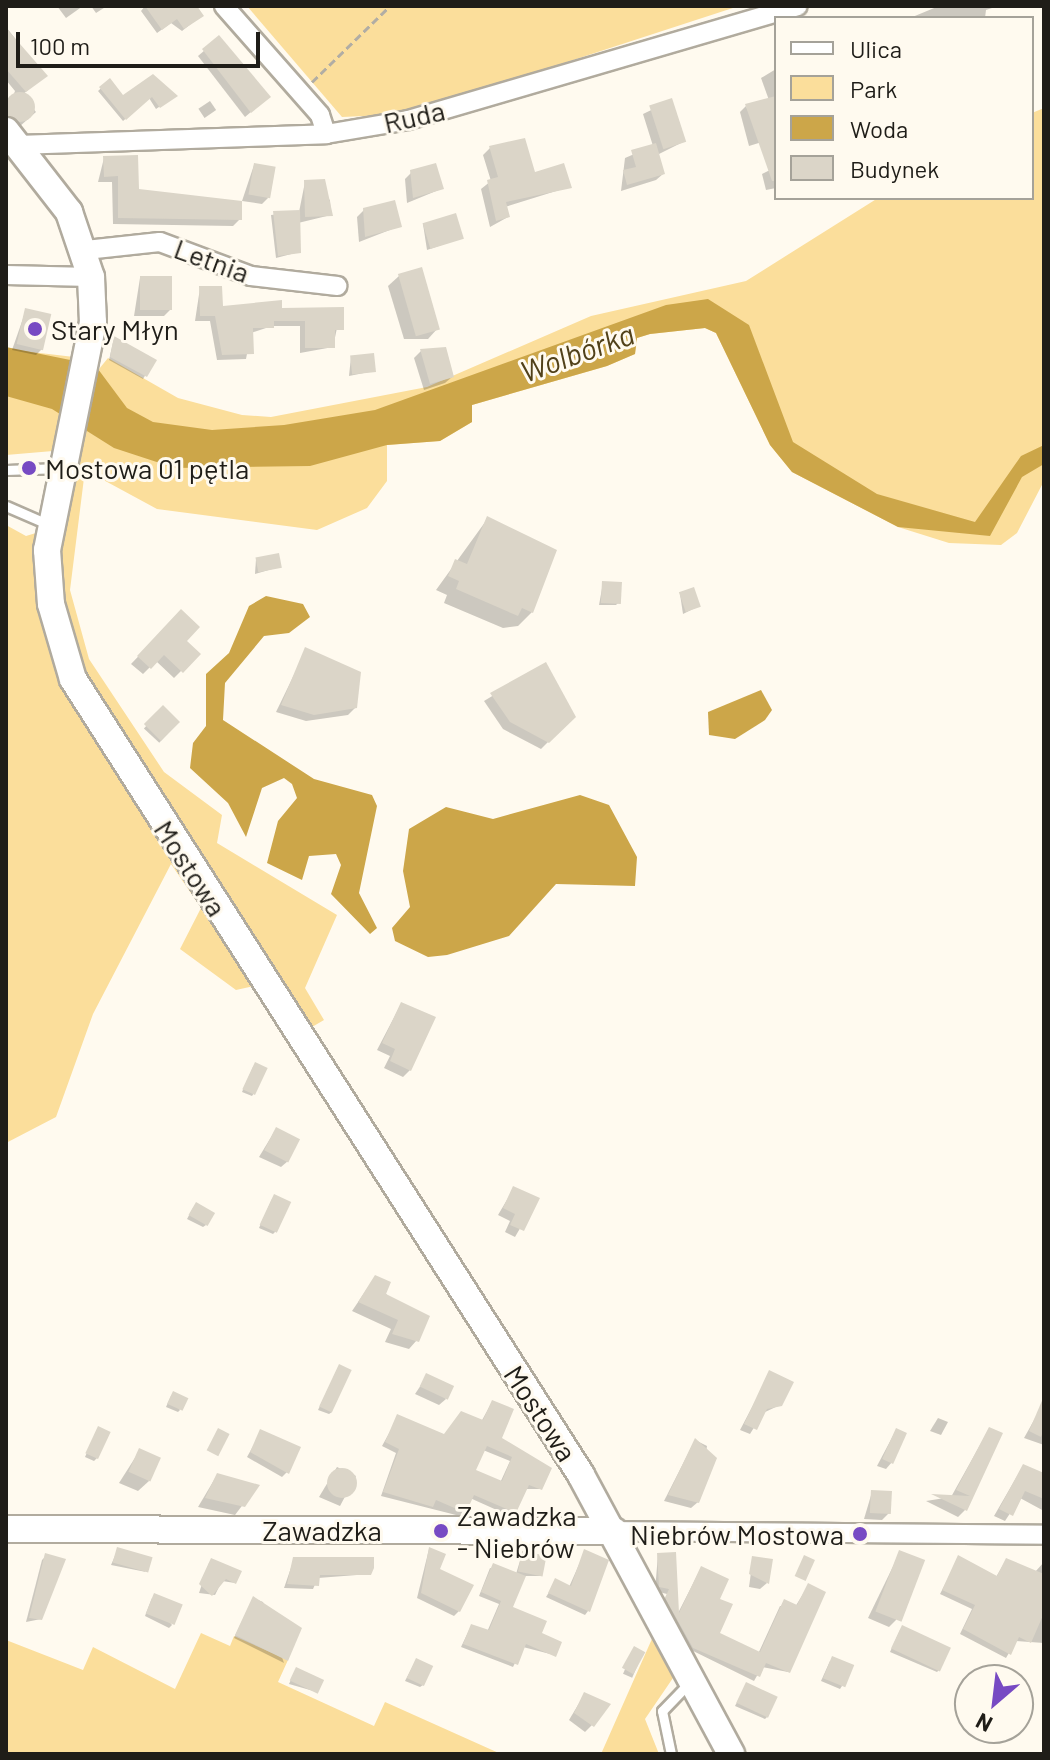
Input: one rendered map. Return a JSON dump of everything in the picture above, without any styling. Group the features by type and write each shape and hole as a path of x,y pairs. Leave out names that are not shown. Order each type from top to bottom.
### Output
{"street":[{"path":"224,6 301,93 326,134"},
{"name":"Ruda","path":"12,138 326,134 408,120 798,6"},
{"name":"Mostowa","path":"12,138 69,212 86,250 91,277 85,357 50,525 58,639 95,719 626,1531 731,1754"},
{"name":"Letnia","path":"86,250 160,242 251,276 337,286"},
{"path":"6,275 91,277"},
{"name":"Zawadzka","path":"6,1529 626,1531"},
{"path":"626,1531 1044,1535"}],"lane":[{"path":"6,470 60,468"},
{"path":"6,506 50,525"},
{"path":"671,1754 662,1711 694,1679"}],"path":[{"path":"301,93 390,6"}],"green space":[{"path":"247,6 739,6 408,114 342,117"},
{"path":"1044,108 1044,481 1017,533 1001,545 949,543 898,527 792,472 770,445 716,333 705,328 637,338 635,354 607,366 472,405 472,422 440,441 387,445 387,481 367,508 317,530 157,509 85,470 70,590 89,659 164,772 222,815 217,843 337,915 305,988 324,1020 312,1027 254,986 236,990 180,949 201,908 171,864 93,1014 56,1117 6,1143 6,525 26,536 62,525 95,374 108,358 178,398 242,415 271,417 427,387 591,316 746,281 875,200 1034,200 1034,112"},
{"path":"6,349 74,357 53,451 6,455"},
{"path":"655,1632 675,1675 645,1719 659,1754 601,1754"},
{"path":"201,1633 230,1646 234,1636 288,1660 278,1682 374,1726 385,1702 501,1754 6,1754 6,1640 83,1670 93,1647 175,1689"}],"water":[{"name":"Wolbórka","path":"708,299 749,325 793,442 877,494 975,522 1021,456 1044,445 1044,464 1022,477 990,536 898,527 792,472 770,445 716,333 705,328 637,338 635,354 607,366 472,405 472,422 440,441 387,445 310,466 175,468 114,448 52,409 6,396 6,347 95,365 127,408 153,422 212,430 284,425 375,410 666,305"},
{"path":"266,596 303,604 310,617 289,633 264,636 225,683 223,720 314,779 372,795 377,806 359,893 377,928 370,934 331,894 341,865 336,854 309,856 302,880 267,863 278,821 297,798 292,784 284,778 262,788 246,837 228,803 190,768 193,743 206,726 206,674 229,653 249,606"},
{"path":"761,690 772,710 765,720 735,739 709,735 708,712"},
{"path":"580,795 609,805 637,857 635,886 556,884 509,936 447,955 428,957 395,941 392,928 410,907 403,871 409,829 446,807 493,819"}],"building":[{"path":"145,6 197,6 204,16 184,29 177,19 162,30"},
{"path":"6,28 48,76 26,92 6,69"},
{"path":"219,35 271,97 251,113 202,49"},
{"path":"153,74 178,96 160,108 152,97 126,120 99,87 110,78 123,95"},
{"path":"20,92 31,96 35,107 31,118 20,122 9,118 5,107 9,96"},
{"path":"774,97 774,181 772,181 745,104"},
{"path":"672,98 686,142 663,149 649,105"},
{"path":"525,138 535,172 564,163 572,188 506,202 510,217 496,221 487,180 498,177 489,146"},
{"path":"656,143 665,174 627,185 623,170 636,167 631,150"},
{"path":"138,155 139,189 242,201 242,220 118,218 118,176 104,177 103,156"},
{"path":"254,163 276,167 270,198 248,195"},
{"path":"436,163 444,189 413,198 410,170"},
{"path":"325,179 333,216 305,217 304,180"},
{"path":"395,200 402,227 365,237 363,208"},
{"path":"300,210 301,253 278,256 273,211"},
{"path":"456,213 464,239 430,249 423,223"},
{"path":"422,267 440,329 416,336 398,274"},
{"path":"140,276 172,276 172,310 140,310"},
{"path":"199,286 222,286 223,306 282,300 282,308 344,307 344,330 335,330 335,348 305,348 305,321 274,321 274,328 253,328 254,354 222,355 215,316 200,316"},
{"name":"Stary Młyn","path":"25,308 51,314 43,350 17,344"},
{"path":"114,336 157,360 147,377 110,357"},
{"path":"446,347 454,377 430,384 420,349"},
{"path":"374,353 376,372 352,374 350,356"},
{"path":"487,516 557,550 533,613 522,608 518,616 456,589 459,581 448,576 455,559 467,564"},
{"path":"279,553 282,568 258,572 255,558"},
{"path":"602,581 622,582 621,604 601,603"},
{"path":"694,587 701,607 686,612 679,592"},
{"path":"181,609 200,627 187,641 201,654 183,673 164,655 151,669 137,656"},
{"path":"305,647 361,672 357,708 314,715 281,705"},
{"path":"546,662 576,717 549,743 510,722 490,693"},
{"path":"163,705 180,722 161,741 144,724"},
{"path":"401,1002 436,1017 411,1071 390,1061 395,1049 382,1043"},
{"path":"255,1062 268,1068 255,1095 242,1089"},
{"path":"276,1127 300,1139 288,1162 264,1150"},
{"path":"513,1186 540,1198 524,1231 510,1225 515,1214 503,1208"},
{"path":"274,1194 291,1202 277,1233 260,1225"},
{"path":"196,1202 215,1213 208,1226 188,1215"},
{"path":"375,1275 391,1282 386,1294 430,1316 419,1342 392,1334 398,1320 358,1302"},
{"path":"339,1364 352,1370 332,1413 319,1407"},
{"path":"769,1370 794,1382 782,1406 767,1409 757,1430 744,1424"},
{"path":"426,1373 454,1386 448,1400 420,1387"},
{"path":"173,1391 188,1398 182,1411 167,1404"},
{"path":"1044,1396 1044,1429 1041,1437 1029,1431"},
{"path":"492,1400 514,1409 502,1438 552,1468 542,1490 529,1485 516,1513 474,1495 466,1513 436,1500 433,1507 383,1492 399,1449 385,1442 397,1414 444,1434 461,1411 483,1420","holes":["487,1446 512,1457 502,1481 476,1470"]},
{"path":"98,1426 111,1432 98,1459 85,1453"},
{"path":"989,1427 1003,1433 967,1511 931,1494 970,1496 956,1490"},
{"path":"218,1428 230,1434 218,1456 207,1450"},
{"path":"896,1428 907,1433 893,1464 882,1459"},
{"path":"260,1429 301,1447 289,1474 250,1452"},
{"path":"695,1438 717,1458 699,1503 668,1495"},
{"path":"139,1448 161,1458 150,1482 128,1472"},
{"path":"1023,1464 1044,1473 1044,1499 1025,1491 1013,1516 999,1509"},
{"path":"342,1468 353,1472 357,1483 353,1494 342,1498 331,1494 327,1483 331,1472"},
{"path":"217,1473 260,1485 245,1507 205,1498"},
{"path":"871,1490 892,1491 891,1514 870,1513"},
{"path":"117,1547 153,1557 148,1573 113,1562"},
{"path":"429,1547 446,1554 440,1569 474,1585 460,1612 421,1593"},
{"path":"584,1549 609,1560 590,1612 548,1593 555,1578 571,1586"},
{"path":"899,1550 925,1560 901,1622 875,1612"},
{"path":"522,1551 547,1556 543,1576 518,1572"},
{"path":"676,1552 679,1613 701,1566 729,1579 720,1599 733,1604 720,1633 760,1652 784,1599 797,1605 808,1583 826,1592 790,1673 766,1663 760,1677 693,1648 665,1598 669,1589 659,1587 657,1553"},
{"path":"45,1553 66,1559 42,1620 29,1618"},
{"path":"804,1555 815,1560 806,1581 795,1576"},
{"path":"958,1555 997,1576 1006,1558 1044,1574 1044,1613 1031,1643 1019,1637 1011,1655 963,1629 975,1605 942,1590"},
{"path":"752,1556 773,1559 769,1584 749,1574"},
{"path":"293,1557 374,1557 374,1568 371,1575 320,1575 319,1586 287,1584"},
{"path":"211,1558 242,1571 236,1584 226,1579 212,1596 199,1584"},
{"path":"493,1563 526,1576 513,1607 547,1621 542,1633 562,1642 556,1657 526,1644 518,1665 463,1644 471,1624 489,1630 501,1601 481,1592"},
{"path":"154,1593 183,1605 175,1625 146,1613"},
{"path":"253,1596 302,1628 288,1661 235,1635"},
{"path":"902,1625 951,1648 940,1671 891,1649"},
{"path":"634,1646 645,1652 633,1674 622,1668"},
{"path":"832,1656 854,1665 845,1687 823,1678"},
{"path":"416,1658 433,1666 424,1686 407,1678"},
{"path":"296,1667 324,1680 318,1694 290,1681"},
{"path":"746,1682 778,1697 768,1718 736,1703"},
{"path":"584,1692 611,1704 594,1727 574,1713"}],"place":[{"name":"Stary Młyn","path":"35,329"},
{"name":"Mostowa 01 pętla","path":"29,468"},
{"name":"Zawadzka - Niebrów","path":"441,1531"},
{"name":"Niebrów Mostowa","path":"860,1534"}]}
